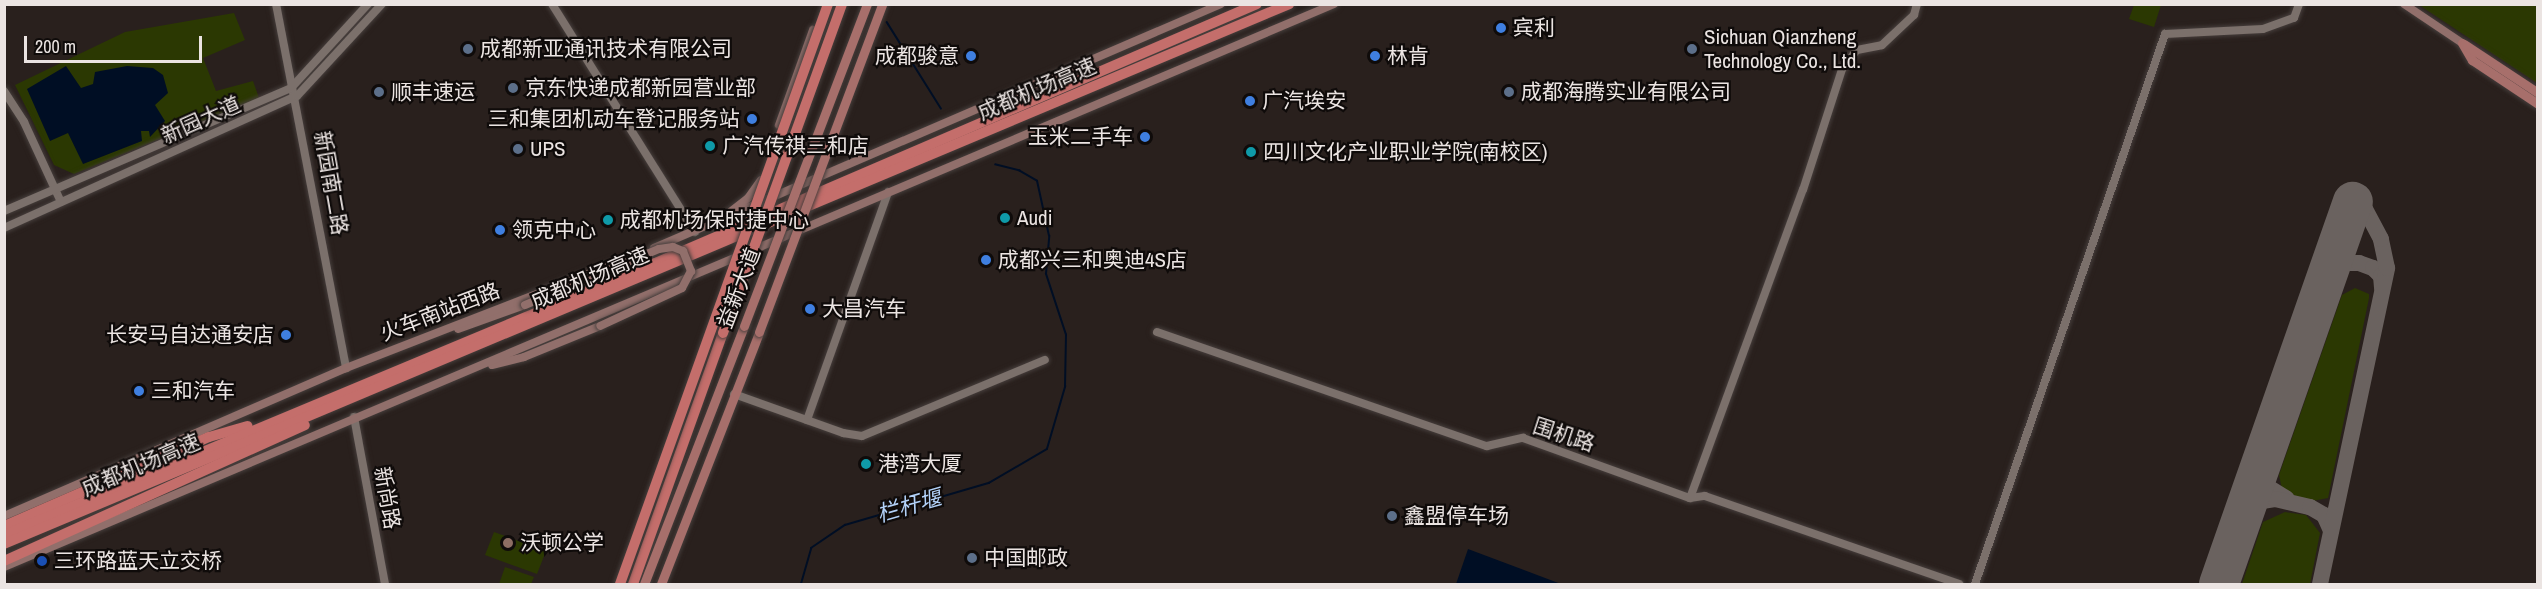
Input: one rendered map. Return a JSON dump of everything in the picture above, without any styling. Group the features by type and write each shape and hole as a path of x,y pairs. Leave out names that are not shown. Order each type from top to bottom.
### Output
{"highway":[{"path":"814,41 823,4"},
{"path":"620,585 828,4"},
{"path":"633,585 842,4"},
{"name":"成都机场高速","path":"4,544 372,391 1257,4"},
{"name":"成都机场高速","path":"4,535 1289,4"},
{"path":"4,561 300,428 372,391"},
{"path":"4,526 210,437 305,409"},
{"path":"4,518 29,515"}],"main road":[{"path":"718,221 760,184 823,4"},
{"name":"益新大道","path":"644,585 867,4"},
{"name":"益新大道","path":"661,585 882,4"},
{"name":"火车南站西路","path":"4,518 346,368 695,232 1221,4"},
{"path":"4,567 1334,4"},
{"path":"2404,4 2538,93"},
{"path":"2462,42 2472,60 2538,104"},
{"path":"440,332 469,327 659,249 673,247 683,252 691,271 682,288 600,326 524,357 468,370"}],"street":[{"name":"新园南二路","path":"276,4 297,96 346,368"},
{"name":"新园大道","path":"4,211 294,84 368,4"},
{"name":"新园大道","path":"4,228 297,96 382,4"},
{"path":"552,4 695,232"},
{"path":"1690,498 1803,190 1842,69 1857,50 1882,45 1914,15 1917,4"},
{"path":"1975,585 2165,34 2263,29 2294,18 2299,4"},
{"path":"4,91 24,122 60,202"},
{"path":"807,420 888,192"},
{"name":"围机路","path":"1157,332 1487,446 1523,438 1690,498 1705,496 1959,585"},
{"path":"735,394 807,420 862,436 1045,360"},
{"name":"新尚路","path":"354,417 385,585"}],"green space":[{"path":"2134,5 2161,5 2154,27 2129,19"},
{"path":"2419,5 2537,5 2537,83"},
{"path":"234,13 245,40 203,58 216,91 253,81 259,98 74,174 54,165 15,85 125,32"},
{"path":"2355,288 2369,294 2369,298 2328,498 2307,502 2282,489 2279,475 2342,295"},
{"path":"2285,512 2306,515 2320,533 2310,584 2242,584 2263,522"},
{"path":"494,532 546,551 537,574 485,555"},
{"path":"505,567 534,577 531,584 499,584"}],"water":[{"path":"66,66 81,88 93,84 95,72 127,66 153,68 163,75 168,93 155,105 165,121 150,137 149,131 141,131 142,141 83,164 68,133 50,141 27,89"},
{"path":"1468,549 1561,584 1456,584"}],"waterway":[{"name":"栏杆堰","path":"887,22 941,108"},
{"name":"栏杆堰","path":"801,584 811,548 845,525 989,483 1047,449 1065,387 1066,335 1046,274 1049,236 1037,181 1020,171 996,165"}],"taxiway":[{"path":"2320,584 2387,268 2381,239 2365,209 2353,202"},
{"path":"2324,283 2331,271 2344,263 2359,263 2373,268 2381,276 2382,288"},
{"path":"2261,463 2262,476 2268,487 2287,499"},
{"path":"2241,522 2256,502 2275,499 2310,507 2324,515 2331,531"}],"runway":[{"path":"2219,584 2353,202"}],"place":[{"name":"宾利","path":"1501,28"},
{"name":"成都新亚通讯技术有限公司","path":"468,49"},
{"name":"Sichuan Qianzheng Technology Co., Ltd.","path":"1692,49"},
{"name":"成都骏意","path":"971,56"},
{"name":"林肯","path":"1375,56"},
{"name":"京东快递成都新园营业部","path":"513,88"},
{"name":"顺丰速运","path":"379,92"},
{"name":"成都海腾实业有限公司","path":"1509,92"},
{"name":"广汽埃安","path":"1250,101"},
{"name":"三和集团机动车登记服务站","path":"752,119"},
{"name":"玉米二手车","path":"1145,137"},
{"name":"广汽传祺三和店","path":"710,146"},
{"name":"UPS","path":"518,149"},
{"name":"四川文化产业职业学院(南校区)","path":"1251,152"},
{"name":"Audi","path":"1005,218"},
{"name":"成都机场保时捷中心","path":"608,220"},
{"name":"领克中心","path":"500,230"},
{"name":"成都兴三和奥迪4S店","path":"986,260"},
{"name":"大昌汽车","path":"810,309"},
{"name":"长安马自达通安店","path":"286,335"},
{"name":"三和汽车","path":"139,391"},
{"name":"港湾大厦","path":"866,464"},
{"name":"鑫盟停车场","path":"1392,516"},
{"name":"沃顿公学","path":"508,543"},
{"name":"中国邮政","path":"972,558"},
{"name":"三环路蓝天立交桥","path":"42,561"}]}
